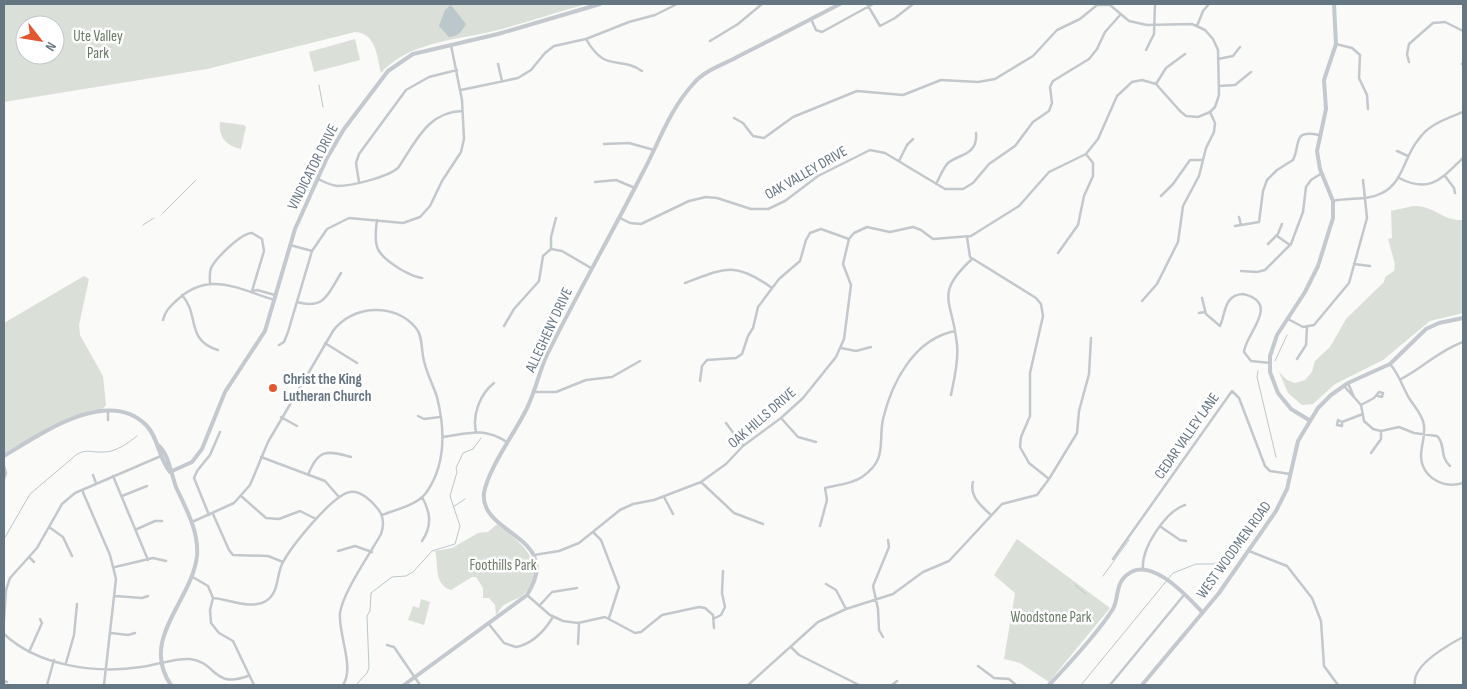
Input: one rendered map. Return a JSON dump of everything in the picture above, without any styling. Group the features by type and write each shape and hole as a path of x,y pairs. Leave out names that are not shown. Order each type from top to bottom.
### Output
{"main road":[{"name":"VINDICATOR DRIVE","path":"170,472 192,462 202,449 225,392 262,336 290,244 318,179 344,129 388,71 413,54 600,4"},
{"name":"ALLEGHENY DRIVE","path":"534,555 521,539 493,516 485,504 485,490 507,442 526,411 547,355 591,268 620,218 672,112 699,78 840,4"},
{"path":"1308,420 1291,409 1280,398 1273,383 1270,363 1273,343 1305,292 1323,254 1332,225 1333,201 1318,157 1319,135 1326,109 1324,80 1336,44 1334,4"},
{"name":"WEST WOODMEN ROAD","path":"1142,685 1249,551 1280,505 1296,447 1308,420 1326,399 1346,385 1390,364 1426,330 1439,323 1463,318"},
{"path":"4,456 32,442 65,421 108,410 126,412 140,420 149,429 170,472"},
{"path":"158,445 162,449 192,523 197,551 191,576 160,646 161,664 171,685"},
{"path":"404,685 527,595 536,574 534,555"},
{"path":"1050,685 1113,608 1123,579 1128,574 1143,568 1156,572 1186,595 1202,612"}],"street":[{"path":"461,90 518,78 527,74 545,52 554,46 586,39 629,22 655,15 677,4"},
{"path":"710,41 738,24 762,4"},
{"path":"811,19 816,30 822,32 868,5 873,4"},
{"path":"868,5 880,26 914,4"},
{"path":"700,381 702,366 707,360 736,358 742,354 753,328 758,307 782,276 800,261 806,240 813,231 826,230 849,239 857,231 867,227 890,232 917,228 933,239 967,238 1008,214 1025,201 1049,172 1086,154 1098,139 1117,96 1124,87 1137,81 1156,84 1182,114 1198,118 1210,112 1218,100 1218,59 1213,38 1197,26 1187,23 1155,26 1132,22 1106,4 1092,7 1080,18 1057,30 1033,56 1000,77 990,81 941,80 903,95 864,91 845,95 793,117 764,138 753,136 743,123 734,118"},
{"path":"1146,50 1154,38 1155,4"},
{"path":"1197,26 1203,11 1209,4"},
{"name":"OAK VALLEY DRIVE","path":"620,218 630,223 641,224 689,201 706,197 725,200 752,209 768,209 785,201 818,176 865,152 882,152 936,184 953,190 968,187 989,164 1015,146 1033,122 1049,111 1052,103 1050,87 1053,81 1089,59 1097,49 1105,32 1121,14"},
{"path":"1409,62 1407,54 1409,44 1433,23 1445,22 1463,31"},
{"path":"586,39 594,52 606,61 636,67 642,71"},
{"path":"1336,44 1352,48 1360,55 1359,78 1367,94 1368,109"},
{"path":"279,345 284,342 288,332 312,251 323,234 336,223 354,218 409,222 420,217 428,210 442,181 461,152 464,138 461,90 451,45"},
{"path":"1218,59 1232,56 1240,47"},
{"path":"1156,84 1166,68 1185,54"},
{"path":"498,64 502,81"},
{"path":"359,182 356,163 359,154 402,94 429,78 457,70"},
{"path":"1219,86 1234,84 1251,72"},
{"path":"842,90 845,95"},
{"path":"318,179 337,186 386,176 394,172 432,120 447,112 462,111"},
{"path":"1142,301 1157,284 1178,242 1183,206 1199,176 1206,148 1215,128 1210,112"},
{"path":"1333,201 1366,198 1387,190 1399,178 1417,140 1430,128 1463,112"},
{"path":"1236,226 1259,222 1265,184 1276,170 1293,160 1298,138 1307,133 1319,135"},
{"path":"936,184 950,162 969,153 976,134"},
{"path":"899,161 907,144 913,140"},
{"path":"604,144 628,142 654,150"},
{"path":"1397,151 1408,156"},
{"path":"1058,253 1078,225 1084,196 1093,176 1093,163 1086,154"},
{"path":"1399,178 1410,183 1424,185 1436,182 1463,158"},
{"path":"1161,196 1173,184 1190,160 1203,160"},
{"path":"1241,271 1257,272 1265,270 1290,245 1303,212 1306,187 1314,178 1322,173"},
{"path":"1445,176 1454,188 1454,193"},
{"path":"594,182 616,180 635,188"},
{"path":"1288,319 1296,325 1307,327 1319,321 1344,292 1351,279 1358,247 1366,226 1366,198 1363,180"},
{"path":"1004,208 1008,214"},
{"path":"1239,217 1241,225"},
{"path":"551,249 551,237 556,218"},
{"path":"377,220 376,244 382,257 414,277 422,278"},
{"path":"1268,244 1277,235 1282,224"},
{"path":"210,284 209,273 213,264 241,236 252,233 262,239 264,247 252,291"},
{"path":"1277,235 1290,245"},
{"path":"967,238 968,251 972,259 1033,296 1041,304 1043,316 1030,373 1030,416 1021,437 1020,447 1028,463 1049,479"},
{"name":"OAK HILLS DRIVE","path":"534,555 563,550 584,540 603,522 620,510 664,497 701,482 726,464 743,446 781,418 803,398 841,348 845,335 851,285 843,264 849,239"},
{"path":"290,244 312,251"},
{"path":"504,326 514,309 539,280 543,256 551,249 562,250 591,268"},
{"path":"951,395 958,348 948,299 948,289 954,276 972,259"},
{"path":"1354,264 1370,266"},
{"path":"685,283 727,268 756,277 772,288"},
{"path":"297,302 311,305 320,303 341,273"},
{"path":"163,320 164,313 182,295 192,289 210,284 228,284 252,291 257,290 275,297"},
{"path":"1202,298 1205,312 1220,326 1227,304 1231,298 1243,294 1253,298 1259,306 1261,316 1246,343 1244,352 1251,361 1270,363"},
{"path":"182,295 188,303 199,339 207,346 218,350"},
{"path":"192,523 234,503 253,481 261,456 281,418 325,343 341,322 364,311 381,309 396,314 416,328 424,364 437,398 443,437 442,456 428,490 422,497 382,515"},
{"path":"1199,313 1205,312"},
{"path":"1297,360 1306,345 1307,327"},
{"path":"820,526 827,494 825,488 857,480 866,474 881,453 884,418 907,362 934,339 955,331"},
{"path":"748,685 818,622 846,609 893,594 924,572 949,561 991,515 1006,502 1034,496 1049,479 1077,433 1078,411 1090,374 1091,338"},
{"path":"1401,379 1419,370 1446,350 1463,342"},
{"path":"325,343 358,363"},
{"path":"841,348 856,351 872,347"},
{"path":"534,392 556,392 586,380 612,378 640,361"},
{"path":"1390,364 1401,379 1407,394 1421,416 1424,434 1421,460 1429,476 1445,485 1463,483"},
{"path":"306,376 323,383"},
{"path":"476,432 475,412 490,386 494,383"},
{"path":"1346,385 1361,405 1364,422 1369,427 1381,431 1395,427 1424,434 1434,434 1440,439 1443,459 1450,466"},
{"name":"CEDAR VALLEY LANE","path":"1113,559 1232,391 1237,395 1265,466 1270,471 1290,474"},
{"path":"1361,405 1378,396"},
{"path":"108,410 108,420"},
{"path":"1342,422 1362,414"},
{"path":"418,416 424,419 440,417"},
{"path":"281,418 297,426"},
{"path":"781,418 798,437 816,442"},
{"path":"65,421 68,426"},
{"path":"726,422 743,446"},
{"path":"1371,453 1381,439 1381,431"},
{"path":"220,432 210,455 197,471 194,478 211,514 231,553 237,556 268,556 283,562"},
{"path":"443,437 488,432 507,442"},
{"path":"308,475 313,461 322,454 333,452 351,457"},
{"path":"4,620 5,585 37,548 64,501 82,490 161,456"},
{"path":"261,456 324,481 339,497"},
{"path":"4,466 6,474 4,479"},
{"path":"93,475 96,484"},
{"path":"114,476 148,560"},
{"path":"701,482 734,513 763,524"},
{"path":"973,482 972,488 976,499 991,515"},
{"path":"122,496 148,486"},
{"path":"82,490 115,567 115,596 104,685"},
{"path":"213,598 253,605 266,601 275,591 283,562 316,519 339,497 349,492 360,493 375,505 382,515 382,531 341,609 340,622 348,670 343,685"},
{"path":"241,496 266,518 279,519 300,511 316,519"},
{"path":"422,497 430,517 427,532 422,541"},
{"path":"664,497 673,514"},
{"path":"1143,568 1145,549 1176,508 1185,505"},
{"path":"137,529 155,521 162,521"},
{"path":"49,527 63,537 72,556"},
{"path":"1161,527 1180,540 1186,541"},
{"path":"593,532 601,540 619,587 609,618"},
{"path":"883,637 879,630 873,586 889,547 888,540"},
{"path":"338,551 358,546 372,552"},
{"path":"1249,551 1286,566 1314,601 1322,628 1323,663 1326,671 1338,685"},
{"path":"28,557 34,562"},
{"path":"115,567 148,560 166,561"},
{"path":"715,618 721,615 725,606 722,592 724,571"},
{"path":"191,576 208,586 213,598 210,610 211,623 220,633 233,641 248,676 254,685"},
{"path":"826,584 836,590 846,609"},
{"path":"539,606 552,592 577,588"},
{"path":"527,595 553,617 568,623 609,618 629,632 635,633 641,632 658,617 671,611 699,606 708,610 715,618 714,628"},
{"path":"1110,685 1186,595"},
{"path":"115,596 142,598 148,596"},
{"path":"66,663 74,635 77,604"},
{"path":"488,623 504,643 516,647 530,642 546,628 553,617"},
{"path":"29,652 42,623 40,620"},
{"path":"578,623 578,644"},
{"path":"111,633 128,635 135,633"},
{"path":"4,634 29,652 92,670 135,668 192,660 225,680 233,681 248,676"},
{"path":"1414,685 1416,673 1438,650 1463,637"},
{"path":"387,645 394,647 420,685"},
{"path":"790,647 799,655 859,685"},
{"path":"47,685 54,660"},
{"path":"978,666 994,678 1009,679 1016,685"},
{"path":"892,685 897,681"}],"green space":[{"name":"Ute Valley Park","path":"4,4 587,4 498,30 420,48 392,62 381,73 377,53 371,41 362,33 355,32 207,69 4,102"},
{"path":"355,39 360,60 314,72 309,52"},
{"path":"220,122 244,125 246,127 241,149 224,140 220,132"},
{"path":"1413,206 1427,208 1456,220 1463,220 1463,313 1430,321 1383,360 1335,384 1313,404 1302,405 1288,393 1279,372 1287,380 1295,383 1305,380 1312,372 1315,361 1330,347 1346,319 1384,282 1385,277 1394,271 1395,264 1388,239 1392,238 1391,211"},
{"path":"84,276 89,279 79,325 80,335 103,376 106,405 101,411 59,424 4,456 4,323"},
{"name":"Foothills Park","path":"497,524 514,538 529,555 535,574 523,595 505,605 496,615 495,605 489,598 483,598 483,588 476,577 472,577 451,590 441,583 435,551 452,548 478,533 488,532"},
{"name":"Woodstone Park","path":"1017,539 1110,608 1049,682 1020,663 1004,659 1015,593 994,575"},
{"path":"421,599 430,602 424,625 408,620 413,606 419,608"}],"shaded area":[{"path":"451,5 466,24 460,33 449,37 439,26 445,10"}],"waterway":[{"path":"319,85 323,107"},
{"path":"163,213 196,180"},
{"path":"143,225 154,218"},
{"path":"1275,361 1287,335"},
{"path":"1258,371 1257,377 1276,457"},
{"path":"4,539 30,494 76,455 87,451 108,452 117,449 137,436"},
{"path":"356,685 369,668 367,616 370,611 371,593 392,577 406,576 413,572 432,551 455,544 460,526 450,496 457,472 456,468 463,453 473,449 481,438"},
{"path":"453,507 465,499"},
{"path":"1103,576 1129,540"},
{"path":"1081,685 1173,573 1196,564 1213,564 1232,555"},
{"path":"1075,585 1086,594"}],"place":[{"name":"Christ the King Lutheran Church","path":"273,388"}]}
